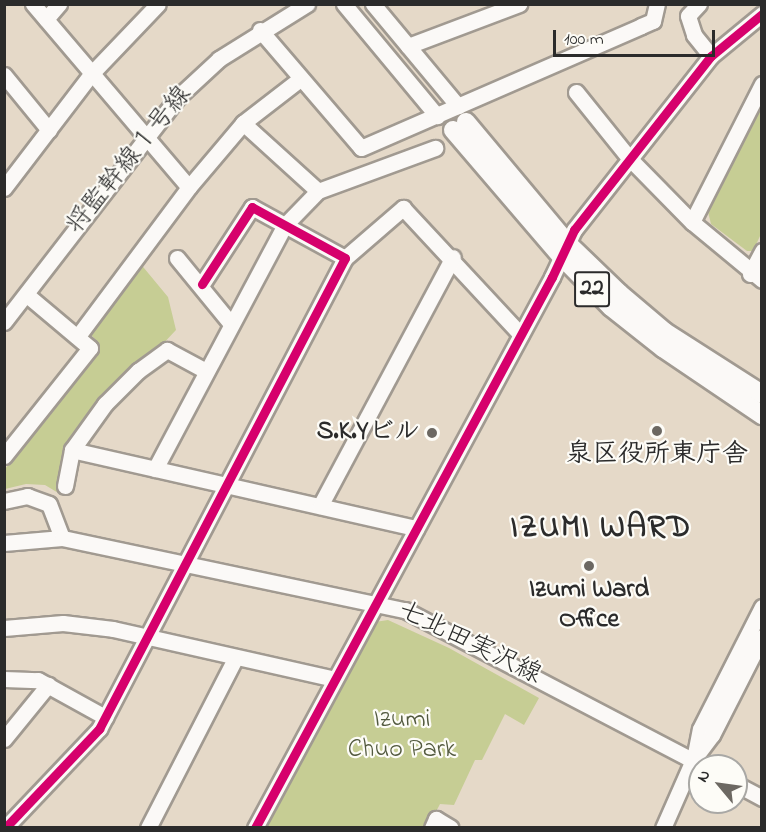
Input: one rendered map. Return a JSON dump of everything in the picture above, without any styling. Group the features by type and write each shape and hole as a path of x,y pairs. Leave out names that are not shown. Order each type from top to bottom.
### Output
{"main road":[{"name":"22","path":"459,120 565,250 639,330 762,415"},
{"name":"22","path":"565,250 665,332 762,394"}],"street":[{"path":"33,4 189,187"},
{"path":"46,19 59,4"},
{"path":"4,188 92,73 158,4"},
{"name":"将監幹線１号線","path":"4,322 27,295 145,135 178,97 219,59 260,30 308,4"},
{"path":"344,4 438,116"},
{"path":"372,4 408,46 459,120"},
{"path":"408,46 519,4"},
{"path":"260,30 361,148 438,116 459,120 653,21 657,4"},
{"path":"699,4 688,16 694,35 711,56"},
{"path":"255,828 565,250 629,158 711,56 762,14"},
{"path":"4,75 49,130"},
{"path":"78,336 189,187 243,123 300,79"},
{"path":"692,222 762,84"},
{"path":"576,92 629,158 692,222 756,277 762,251"},
{"path":"243,123 318,191"},
{"path":"155,469 285,225 318,191 435,148"},
{"path":"202,285 252,207 345,258"},
{"path":"8,819 99,729 223,485 345,258 403,208 453,257 521,335"},
{"path":"320,506 453,257"},
{"path":"177,258 202,285 208,299 231,324"},
{"path":"4,456 90,348 27,295"},
{"path":"65,486 72,450 105,404 138,371 167,350 206,371"},
{"path":"72,450 416,528"},
{"path":"4,501 27,496 49,504 62,538"},
{"name":"七北田実沢線","path":"4,543 62,538 376,601 405,610 526,670 688,757"},
{"path":"699,754 700,729 762,607"},
{"path":"4,628 63,623 146,636 334,679"},
{"path":"703,754 762,636"},
{"path":"148,828 236,657"},
{"path":"4,679 38,680 105,717"},
{"path":"4,739 48,686"},
{"path":"663,828 688,783"},
{"path":"748,790 762,798"},
{"path":"432,828 436,819 451,828"}],"green space":[{"path":"761,103 761,234 753,251 747,251 711,224 708,212"},
{"path":"139,262 168,297 176,330 66,447 60,494 45,485 26,484 5,489 5,469 98,349 96,340 88,332"},
{"name":"Izumi Chuo Park","path":"388,620 449,648 539,698 524,725 505,714 482,760 475,760 454,805 440,804 428,827 266,828 375,622"}],"cycle path":[{"path":"255,828 552,277 574,230 711,56 762,14"},
{"path":"5,828 99,729 345,258 252,207 202,284"}],"place":[{"name":"泉区役所東庁舎","path":"657,431"},
{"name":"S.K.Yビル","path":"432,433"},
{"name":"Izumi Ward Office","path":"589,566"}],"district":[{"name":"IZUMI WARD","path":"601,529"}]}
